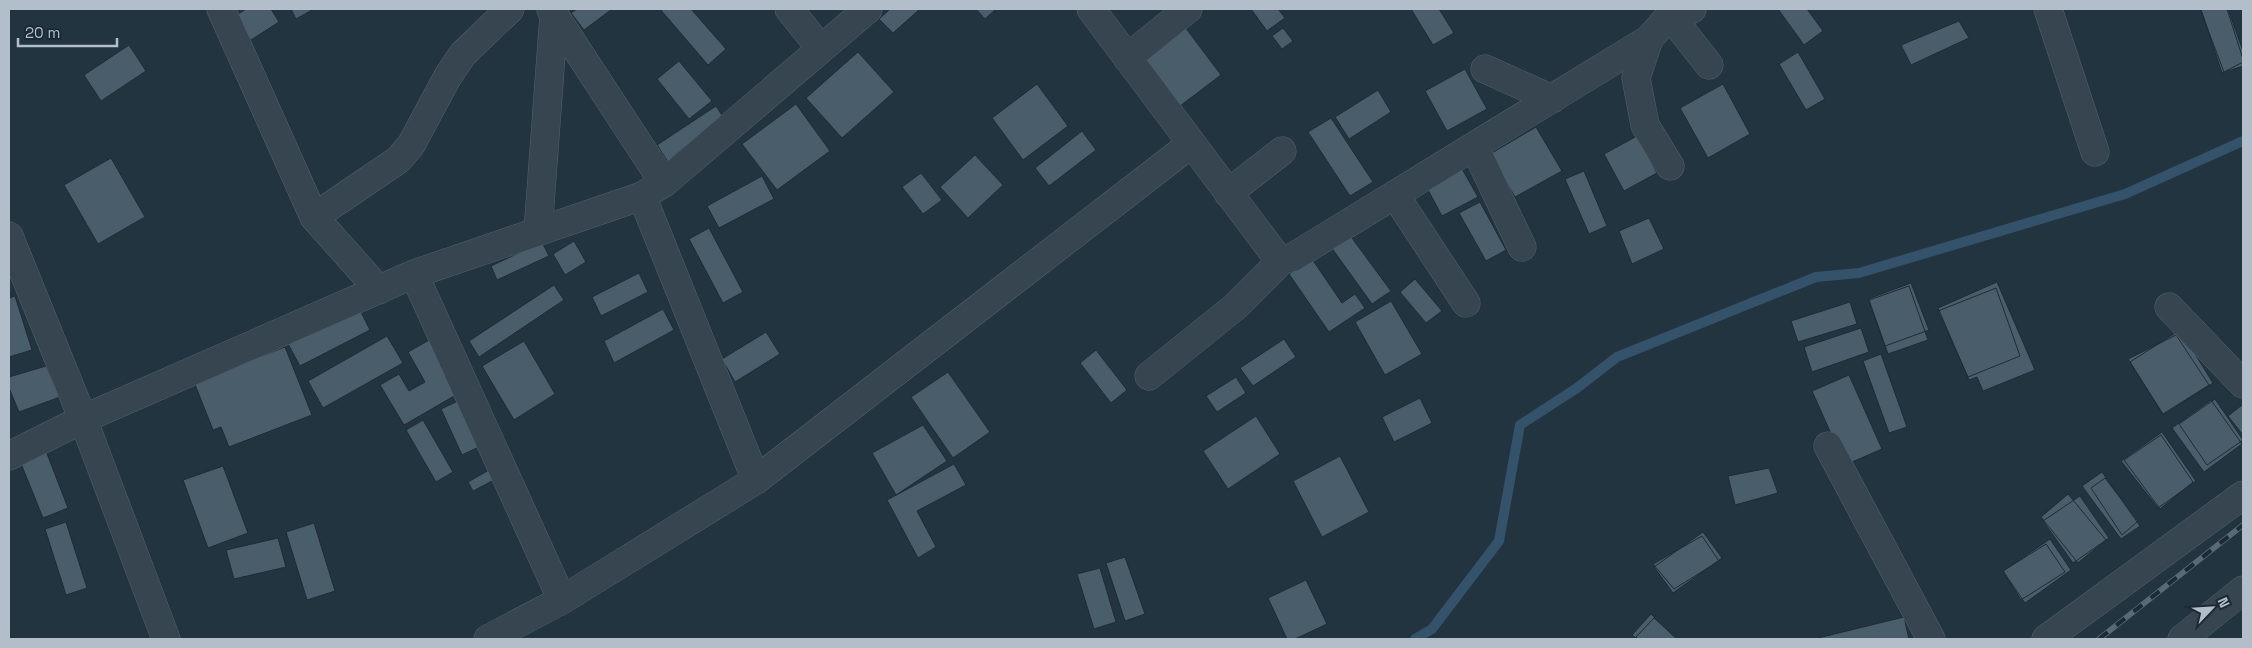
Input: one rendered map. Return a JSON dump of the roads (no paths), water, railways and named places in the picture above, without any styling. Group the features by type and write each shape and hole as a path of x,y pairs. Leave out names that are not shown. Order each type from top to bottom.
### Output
{"street":[{"path":"221,9 314,217 379,290"},
{"path":"314,217 398,160 411,145 448,76 463,54 510,9"},
{"path":"789,9 821,49"},
{"path":"1091,9 1228,193 1273,252 1282,260"},
{"path":"1127,58 1188,9"},
{"path":"2048,9 2095,152"},
{"path":"9,456 83,419 414,274 653,190 865,10"},
{"path":"552,12 653,190 756,480"},
{"path":"538,231 552,12"},
{"path":"1667,19 1709,65"},
{"path":"1149,376 1236,306 1282,260 1293,257 1552,99 1667,19"},
{"path":"1667,19 1636,78 1645,125 1670,166"},
{"path":"1485,69 1552,99"},
{"path":"488,639 562,600 756,480 1191,144"},
{"path":"1474,146 1522,247"},
{"path":"1228,193 1282,152"},
{"path":"1395,195 1466,303"},
{"path":"9,236 83,419 166,639"},
{"path":"414,274 562,600"},
{"path":"2169,307 2243,384"},
{"path":"1828,446 1931,639"},
{"path":"2046,639 2243,495"},
{"path":"2182,639 2243,590"}],"waterway":[{"path":"1415,639 1432,629 1499,541 1520,425 1577,388 1617,357 1816,277 1859,273 2125,194 2243,141"}],"railway":[{"path":"2099,639 2243,525"}]}
